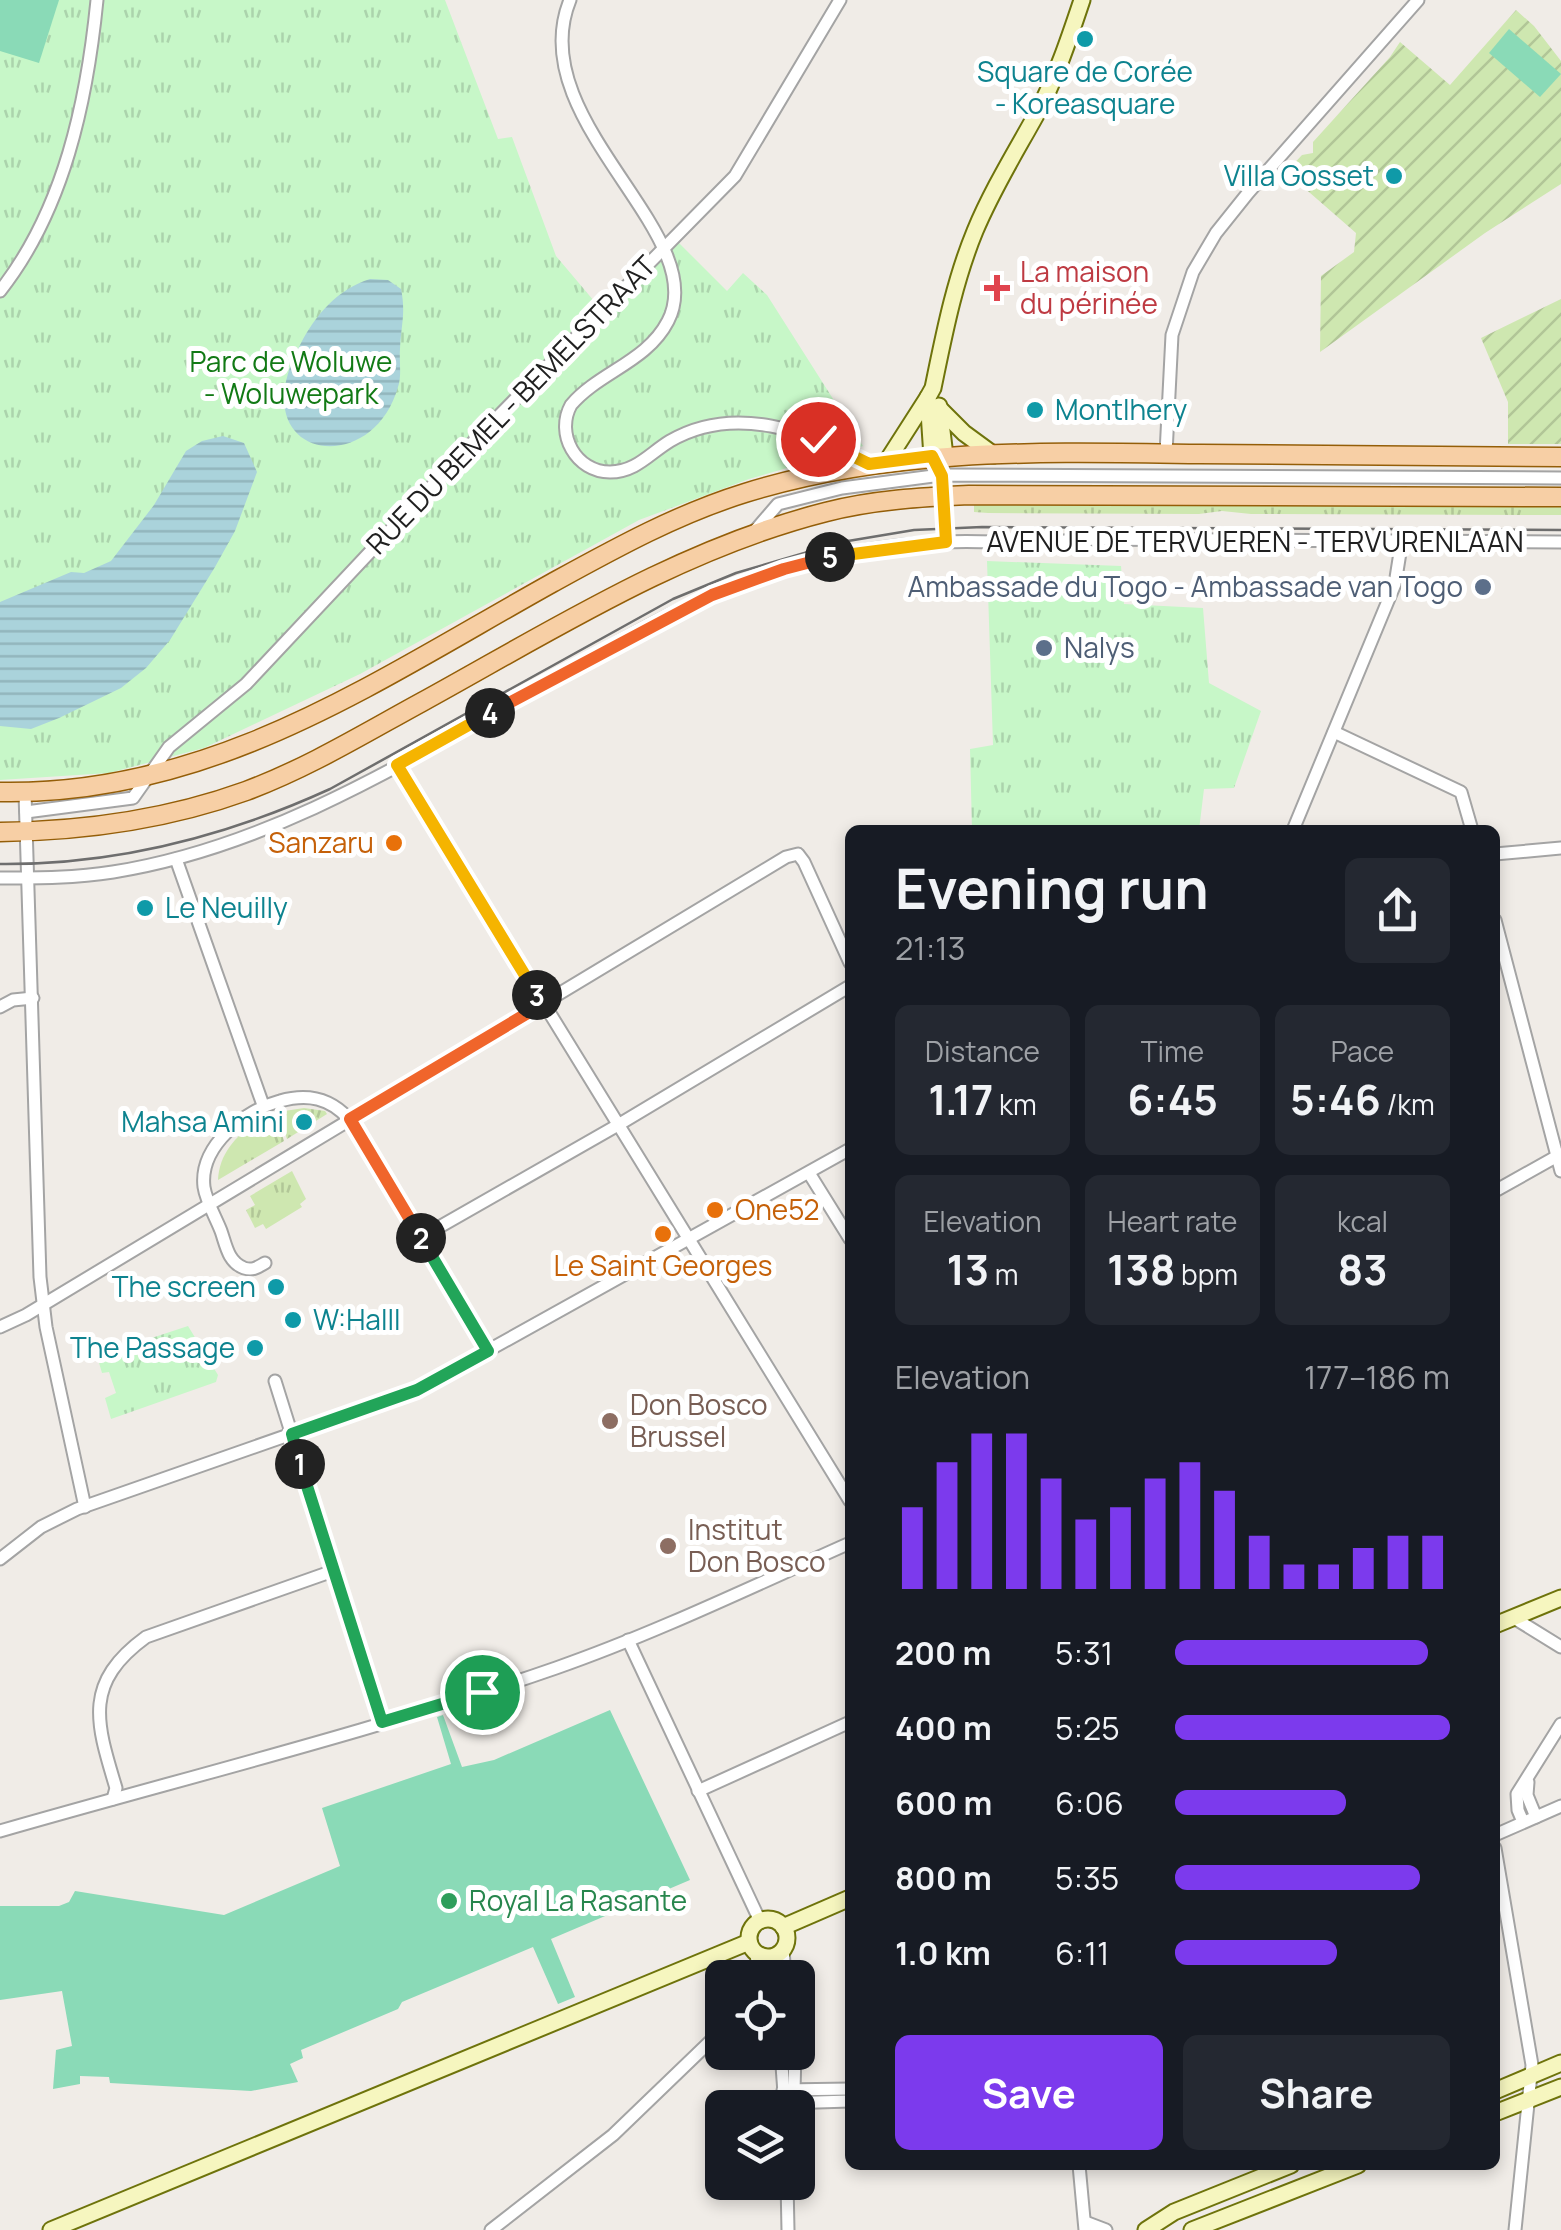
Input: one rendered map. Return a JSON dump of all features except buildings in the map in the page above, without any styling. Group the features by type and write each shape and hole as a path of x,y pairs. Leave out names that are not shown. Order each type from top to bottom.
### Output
{"main road":[{"path":"0,792 25,793 144,779 258,742 320,712 617,547 680,517 805,476 878,462 939,456 1087,453 1561,457"},
{"name":"AVENUE DE TERVUEREN - TERVURENLAAN","path":"0,832 87,829 159,816 245,791 286,775 652,576 753,532 830,510 943,497 1561,497"}],"street":[{"path":"0,291 46,219 84,88 97,0"},
{"path":"570,0 560,51 566,81 578,109 663,248 674,286 671,315 660,334 636,357 571,405 566,433 574,454 599,471 615,472 636,466 671,440 700,428 744,422 786,428 878,462 930,392"},
{"name":"RUE DU BEMEL - BEMELSTRAAT","path":"144,779 170,747 246,684 478,437 735,176 840,0"},
{"path":"946,542 942,476 930,392 948,314 975,232 1062,60 1082,0"},
{"path":"1166,454 1172,335 1192,272 1248,193 1418,0"},
{"path":"930,392 944,413 994,455"},
{"path":"939,456 944,413"},
{"name":"AVENUE DE TERVUEREN - TERVURENLAAN","path":"1047,476 1087,453"},
{"name":"AVENUE DE TERVUEREN - TERVURENLAAN","path":"753,532 778,504 842,488 942,476 1561,478"},
{"path":"1295,825 1395,584 1402,540"},
{"name":"AVENUE DE TERVUEREN - TERVURENLAAN","path":"0,878 109,873 176,860 298,816 712,595 784,569 844,554 946,542 1561,542"},
{"path":"1334,732 1462,792 1471,825"},
{"path":"397,765 845,1493"},
{"path":"26,812 133,798 144,779"},
{"path":"25,793 43,1304 86,1507"},
{"path":"1500,854 1561,848"},
{"path":"0,1327 786,857 798,854 845,953"},
{"path":"176,860 263,1105"},
{"path":"1500,938 1561,1171"},
{"path":"420,1238 845,989"},
{"path":"0,1007 13,1000 33,998"},
{"path":"266,1263 251,1270 240,1267 230,1257 204,1187 208,1164 230,1128 263,1105 288,1098 324,1099 350,1119 488,1351"},
{"path":"0,1559 41,1528 86,1507 417,1390 845,1153"},
{"path":"1500,1188 1559,1155"},
{"path":"809,1173 845,1232"},
{"path":"275,1380 382,1722"},
{"path":"0,1831 556,1668 845,1545"},
{"path":"113,1798 116,1788 97,1721 98,1702 106,1679 124,1653 146,1637 333,1571"},
{"path":"1500,1623 1561,1598"},
{"path":"1514,1618 1561,1647"},
{"path":"628,1640 760,1922"},
{"path":"698,1791 845,1724"},
{"path":"1523,1822 1517,1794 1561,1724"},
{"path":"1530,1778 1527,1795 1536,1817"},
{"path":"1500,1833 1561,1806"},
{"path":"1500,1876 1531,2078 1515,2230"},
{"path":"783,1927 845,1900"},
{"path":"756,1960 751,1930 760,1922 772,1920 783,1927 784,1960"},
{"path":"753,1947 770,1957 783,1949"},
{"path":"50,2230 753,1947"},
{"path":"492,2230 613,2136 705,2047"},
{"path":"1500,2088 1561,2063"},
{"path":"1500,2111 1561,2087"},
{"path":"815,2094 845,2090"},
{"path":"815,2099 845,2101"},
{"path":"1079,2170 1085,2226 1106,2230"},
{"path":"1146,2230 1174,2212 1279,2170"},
{"path":"1192,2230 1329,2170"},
{"path":"787,2200 788,2230"}],"green space":[{"name":"Parc de Woluwe - Woluwepark","path":"0,0 445,0 498,139 512,137 556,256 605,314 677,241 727,291 743,273 767,295 863,446 749,479 639,520 360,674 204,748 109,773 0,780"},
{"path":"0,0 59,0 39,63 0,51"},
{"path":"1516,10 1561,61 1561,184 1485,233 1320,352 1321,276 1354,252 1356,233 1286,172 1302,155 1313,153 1313,142 1400,42 1450,85"},
{"path":"1509,29 1561,74 1540,97 1489,53"},
{"path":"1561,299 1561,444 1508,444 1508,402 1481,338"},
{"path":"974,504 1561,507 1561,515 988,513 974,512"},
{"path":"987,561 1121,566 1124,604 1203,608 1209,683 1261,711 1234,788 1204,789 1200,825 972,825 970,749 993,745"},
{"path":"304,1108 327,1114 287,1139 278,1112"},
{"path":"275,1113 284,1141 218,1180 223,1158 236,1139"},
{"path":"292,1171 306,1199 300,1204 302,1207 266,1229 263,1224 255,1228 246,1210 255,1205 250,1196"},
{"path":"188,1326 218,1375 216,1382 111,1419 105,1398 116,1393 109,1372 102,1373 97,1356"},
{"name":"Royal La Rasante","path":"610,1710 690,1880 551,1939 575,1997 558,2004 533,1947 301,2050 303,2058 290,2064 298,2082 251,2091 110,2083 109,2077 80,2076 80,2084 53,2089 56,2050 72,2046 62,1991 0,2000 0,1906 59,1906 69,1902 75,1891 224,1915 340,1866 322,1808 451,1764 437,1717 443,1715 462,1767 494,1760"}],"water":[{"path":"370,279 388,280 401,289 398,387 384,417 363,437 339,446 316,444 297,433 286,413 286,383 300,345 320,314 348,289"},
{"path":"223,436 244,443 257,472 235,531 170,640 146,668 121,688 31,729 0,726 0,602 71,572 84,573 111,561 154,505 186,451 202,441"}],"tram line":[{"path":"0,864 86,859 169,845 290,806 330,789 673,599 736,573 842,542 914,530 982,527 1561,530"}],"place":[{"name":"Square de Corée - Koreasquare","path":"1085,39"},
{"name":"Villa Gosset","path":"1394,176"},
{"name":"La maison du périnée","path":"997,288"},
{"name":"Montlhery","path":"1035,410"},
{"name":"Ambassade du Togo - Ambassade van Togo","path":"1483,587"},
{"name":"Nalys","path":"1044,648"},
{"name":"Sanzaru","path":"394,843"},
{"name":"Le Neuilly","path":"145,908"},
{"name":"Mahsa Amini","path":"304,1122"},
{"name":"One52","path":"715,1210"},
{"name":"Le Saint Georges","path":"663,1234"},
{"name":"The screen","path":"276,1287"},
{"name":"W:Halll","path":"293,1320"},
{"name":"The Passage","path":"255,1348"},
{"name":"Don Bosco Brussel","path":"610,1421"},
{"name":"Institut Don Bosco","path":"668,1546"},
{"name":"Royal La Rasante","path":"449,1901"}],"route":[{"path":"482,1692 382,1722 292,1434 417,1390 488,1351 350,1119 543,1004 397,765 712,595 784,569 844,554 946,542 942,476 932,456 869,464 818,439"}]}
